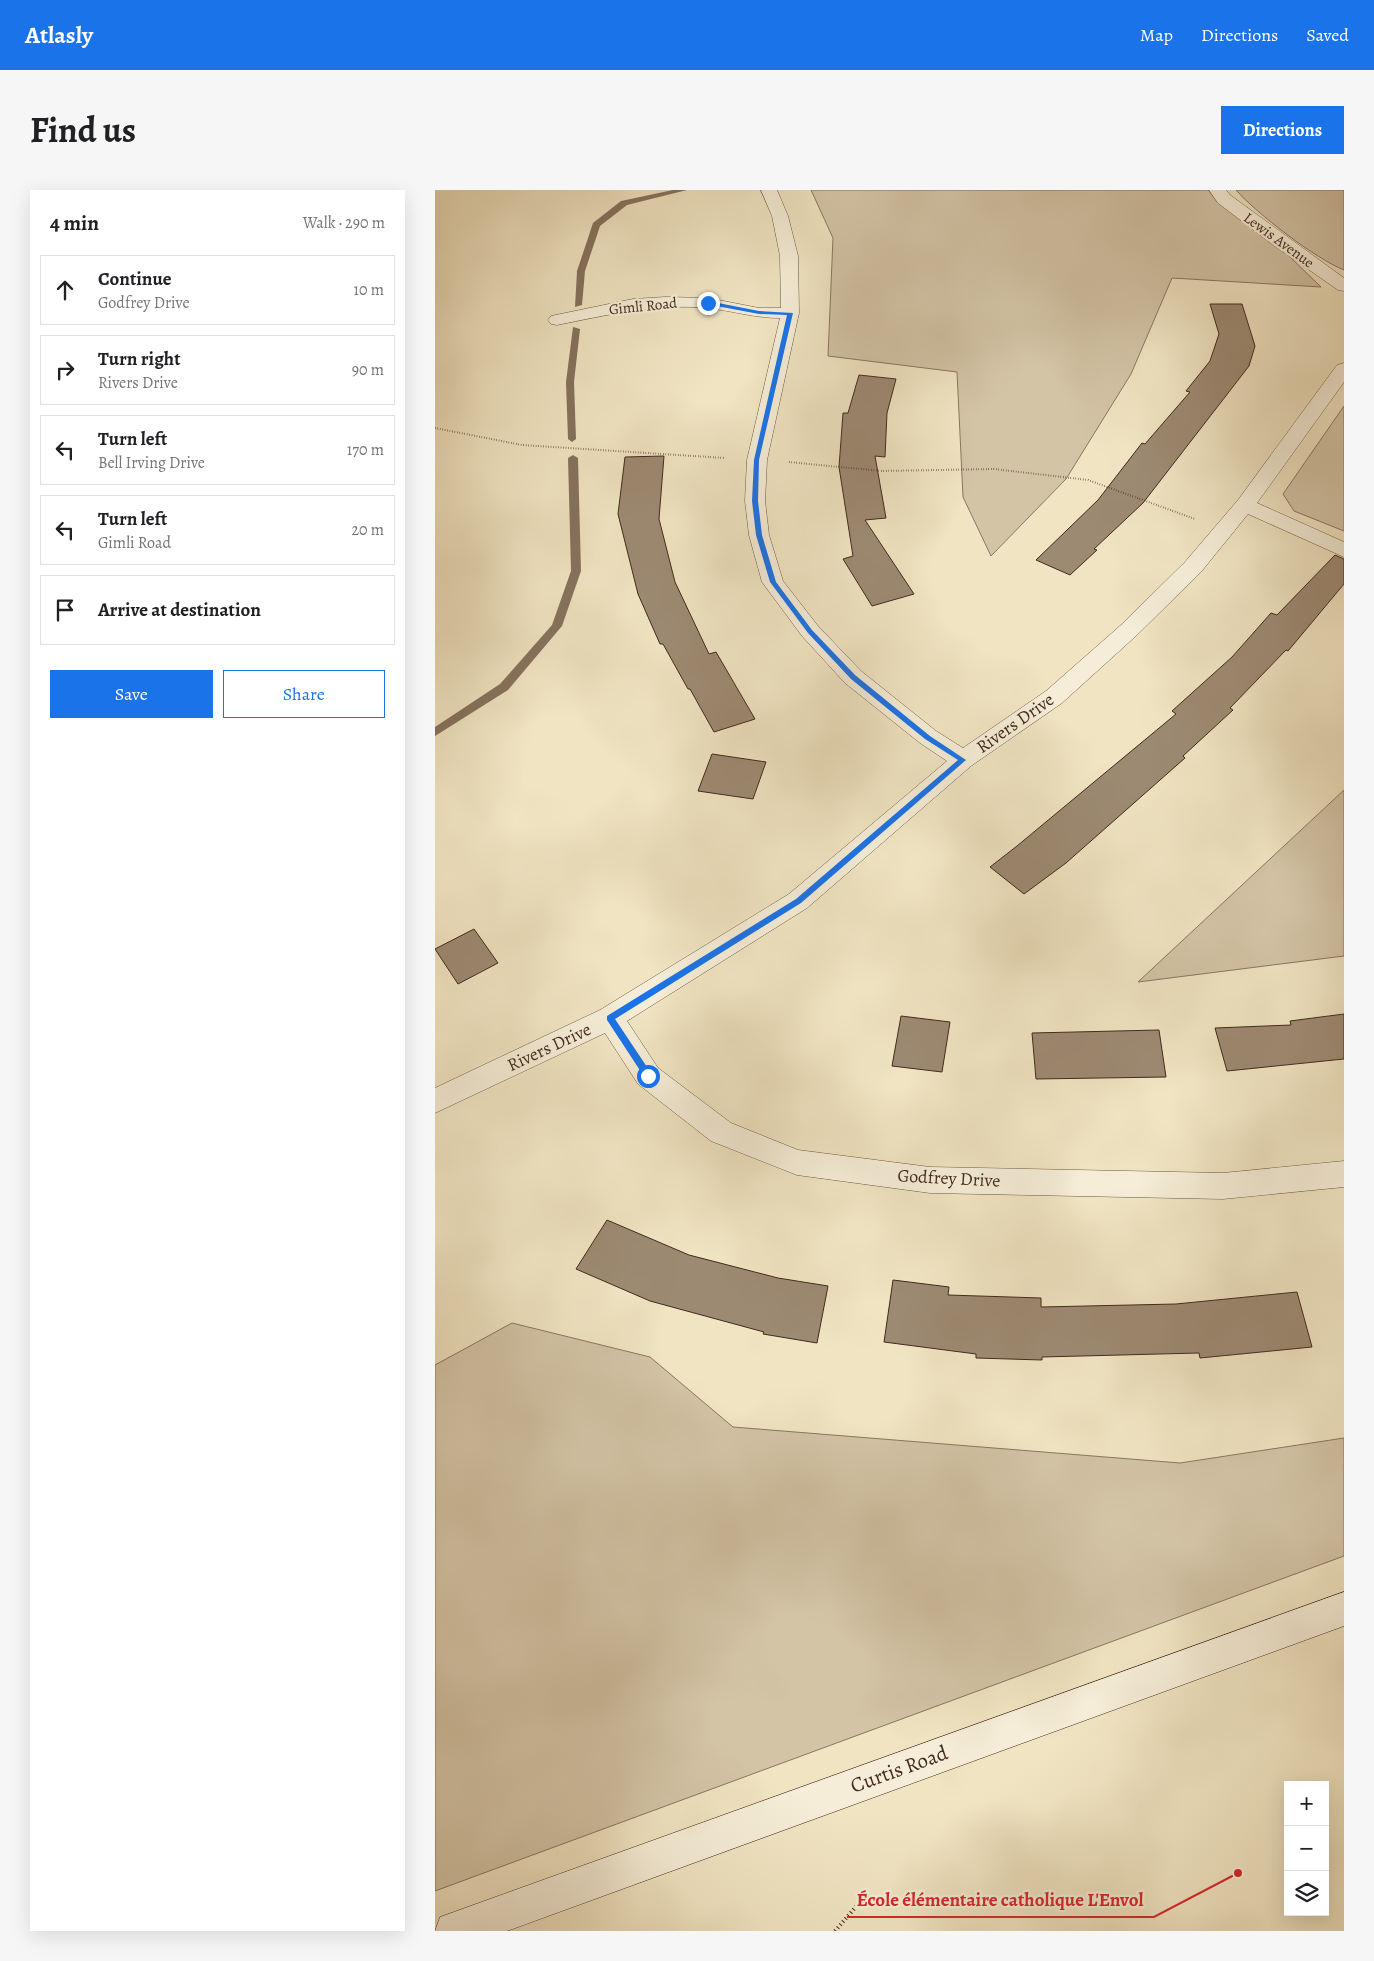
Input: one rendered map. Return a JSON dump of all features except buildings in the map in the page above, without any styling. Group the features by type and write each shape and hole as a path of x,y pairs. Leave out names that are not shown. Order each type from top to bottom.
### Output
{"street":[{"path":"769,190 780,216 789,256 790,313 757,460 755,501 759,535 773,582 810,632 853,677 928,737 963,760"},
{"name":"Lewis Avenue","path":"1217,190 1224,198 1278,240 1344,286"},
{"name":"Gimli Road","path":"557,320 633,304 665,302 708,303 759,313 790,313"},
{"name":"Rivers Drive","path":"435,1101 610,1018 798,901 963,760 1054,697 1193,567 1245,505 1344,369"},
{"path":"1245,505 1344,550"},
{"name":"Godfrey Drive","path":"610,1018 648,1076 721,1132 797,1162 930,1180 1223,1186 1344,1174"},
{"name":"Curtis Road","path":"455,1931 1344,1609"}],"path":[{"path":"435,428 522,445 881,470 993,469 1087,480 1223,529"},
{"path":"835,1931 860,1902"}],"shaded area":[{"path":"811,190 1221,190 1321,287 1172,278 1131,374 1066,479 991,556 963,497 957,372 828,356 833,238"},
{"path":"1236,190 1344,190 1344,270 1303,246 1257,211"},
{"path":"1344,406 1344,531 1294,511 1283,494"},
{"path":"1344,790 1344,956 1138,982"},
{"path":"512,1323 650,1357 733,1427 1180,1463 1344,1438 1344,1556 435,1891 435,1365"}],"waterway":[{"path":"578,305 581,271 596,225 624,203 683,190"},
{"path":"572,439 570,382 576,329"},
{"path":"435,732 504,687 557,626 576,571 573,458"}],"place":[{"name":"École élémentaire catholique L'Envol","path":"1238,1873"}],"route":[{"path":"648,1076 610,1018 798,901 963,760 928,737 853,677 810,632 773,582 759,535 755,501 757,460 790,313 759,313 708,303"}]}
